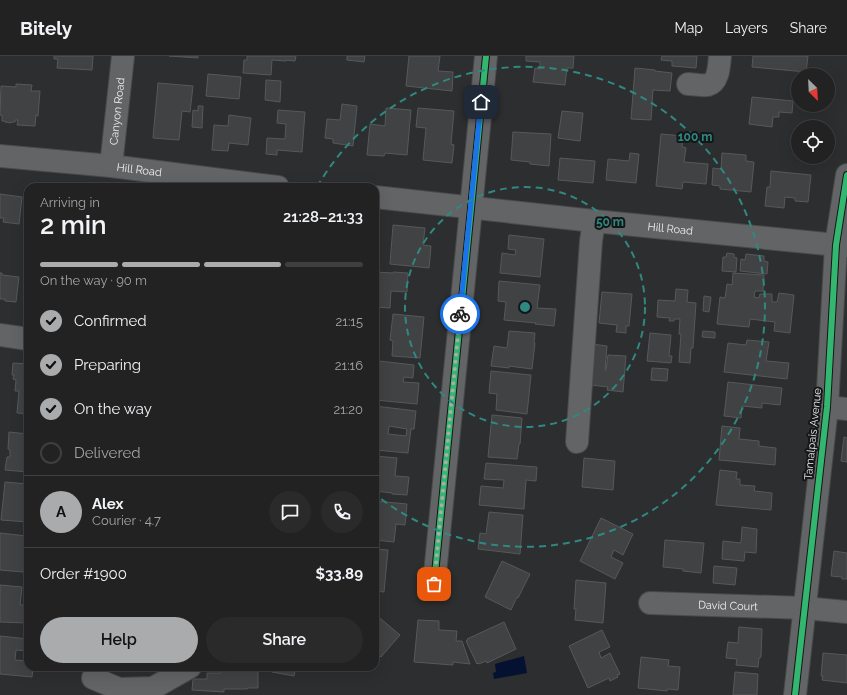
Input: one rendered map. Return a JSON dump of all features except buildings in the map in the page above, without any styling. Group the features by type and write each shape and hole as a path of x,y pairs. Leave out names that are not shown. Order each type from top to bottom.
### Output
{"street":[{"name":"Canyon Road","path":"111,166 123,56"},
{"path":"434,584 486,56"},
{"path":"688,84 708,84 712,82 717,77 720,56"},
{"name":"Hill Road","path":"0,156 111,166 244,183"},
{"name":"Tamalpais Avenue","path":"795,695 805,608 837,408 842,245 847,175"},
{"name":"Hill Road","path":"379,197 594,221 842,245"},
{"path":"577,442 591,241 594,221"},
{"path":"0,335 24,338"},
{"name":"David Court","path":"650,603 805,608 847,612"},
{"path":"93,678 119,689 154,688 183,671"}],"water":[{"path":"524,656 527,673 494,679 493,673 496,672 495,664"}],"cycle path":[{"path":"434,584 486,56"},
{"path":"795,695 827,407 836,245 847,175"}],"way so far":[{"path":"434,584 460,314"}],"route":[{"path":"460,314 481,102"}]}
